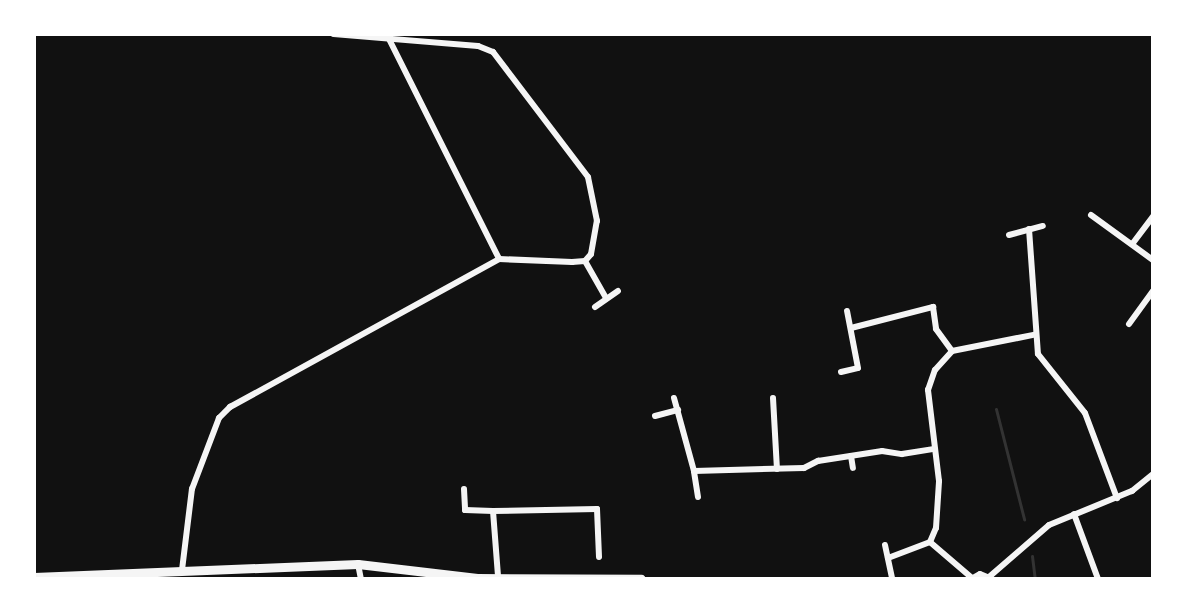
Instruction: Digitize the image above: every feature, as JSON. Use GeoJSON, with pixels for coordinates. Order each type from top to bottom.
{"type":"FeatureCollection","features":[{"type":"Feature","properties":{"kind":"main road"},"geometry":{"type":"LineString","coordinates":[[34,577],[358,564],[423,574],[641,579]]}},
{"type":"Feature","properties":{"kind":"street"},"geometry":{"type":"LineString","coordinates":[[333,34],[341,37],[423,38],[493,52],[588,177],[597,221],[585,261],[606,298]]}},
{"type":"Feature","properties":{"kind":"street"},"geometry":{"type":"LineString","coordinates":[[389,39],[499,259]]}},
{"type":"Feature","properties":{"kind":"street"},"geometry":{"type":"LineString","coordinates":[[1091,215],[1153,260]]}},
{"type":"Feature","properties":{"kind":"street"},"geometry":{"type":"LineString","coordinates":[[1133,243],[1153,216]]}},
{"type":"Feature","properties":{"kind":"street"},"geometry":{"type":"LineString","coordinates":[[1009,235],[1043,226]]}},
{"type":"Feature","properties":{"kind":"street"},"geometry":{"type":"LineString","coordinates":[[1029,229],[1033,335],[1046,370],[1094,428],[1117,498]]}},
{"type":"Feature","properties":{"kind":"street"},"geometry":{"type":"LineString","coordinates":[[182,570],[192,489],[219,418],[499,259],[585,261]]}},
{"type":"Feature","properties":{"kind":"street"},"geometry":{"type":"LineString","coordinates":[[595,307],[618,291]]}},
{"type":"Feature","properties":{"kind":"street"},"geometry":{"type":"LineString","coordinates":[[1129,324],[1153,291]]}},
{"type":"Feature","properties":{"kind":"street"},"geometry":{"type":"LineString","coordinates":[[851,328],[933,307],[936,329],[952,351]]}},
{"type":"Feature","properties":{"kind":"street"},"geometry":{"type":"LineString","coordinates":[[841,372],[858,368],[847,311]]}},
{"type":"Feature","properties":{"kind":"street"},"geometry":{"type":"LineString","coordinates":[[1033,335],[952,351],[935,370],[928,390],[939,493],[930,542],[942,558],[971,578],[991,578],[1032,536],[1074,514],[1117,498],[1153,474]]}},
{"type":"Feature","properties":{"kind":"street"},"geometry":{"type":"LineString","coordinates":[[674,398],[698,497]]}},
{"type":"Feature","properties":{"kind":"street"},"geometry":{"type":"LineString","coordinates":[[773,398],[777,469]]}},
{"type":"Feature","properties":{"kind":"street"},"geometry":{"type":"LineString","coordinates":[[655,416],[678,410]]}},
{"type":"Feature","properties":{"kind":"street"},"geometry":{"type":"LineString","coordinates":[[694,471],[804,468],[851,456],[933,449]]}},
{"type":"Feature","properties":{"kind":"street"},"geometry":{"type":"LineString","coordinates":[[851,456],[853,468]]}},
{"type":"Feature","properties":{"kind":"street"},"geometry":{"type":"LineString","coordinates":[[464,489],[465,510],[597,509],[599,557]]}},
{"type":"Feature","properties":{"kind":"street"},"geometry":{"type":"LineString","coordinates":[[493,511],[498,576]]}},
{"type":"Feature","properties":{"kind":"street"},"geometry":{"type":"LineString","coordinates":[[1074,514],[1098,579]]}},
{"type":"Feature","properties":{"kind":"street"},"geometry":{"type":"LineString","coordinates":[[888,558],[930,542]]}},
{"type":"Feature","properties":{"kind":"street"},"geometry":{"type":"LineString","coordinates":[[885,545],[892,579]]}},
{"type":"Feature","properties":{"kind":"street"},"geometry":{"type":"LineString","coordinates":[[358,564],[361,579]]}},
{"type":"Feature","properties":{"kind":"waterway"},"geometry":{"type":"LineString","coordinates":[[996,409],[1024,519]]}},
{"type":"Feature","properties":{"kind":"waterway"},"geometry":{"type":"LineString","coordinates":[[1032,556],[1035,579]]}}]}
